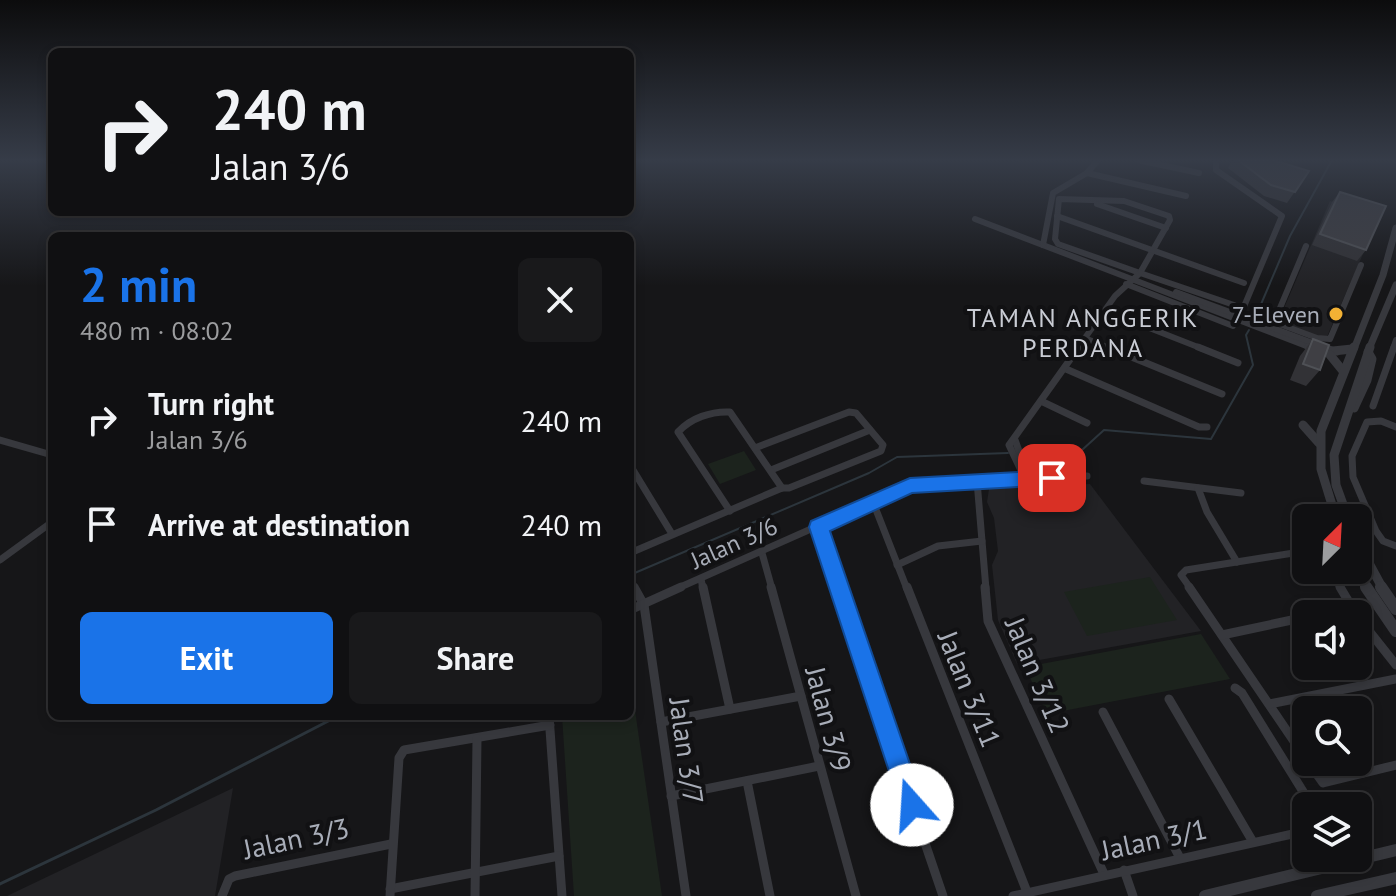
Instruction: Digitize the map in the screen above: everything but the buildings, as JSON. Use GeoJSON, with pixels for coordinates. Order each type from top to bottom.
{"type":"FeatureCollection","features":[{"type":"Feature","properties":{"kind":"street"},"geometry":{"type":"LineString","coordinates":[[1043,245],[1051,202]]}},
{"type":"Feature","properties":{"kind":"street"},"geometry":{"type":"LineString","coordinates":[[1060,202],[1055,239],[1058,244],[1234,305]]}},
{"type":"Feature","properties":{"kind":"street"},"geometry":{"type":"LineString","coordinates":[[1091,202],[1097,202]]}},
{"type":"Feature","properties":{"kind":"street"},"geometry":{"type":"LineString","coordinates":[[1091,202],[1166,228]]}},
{"type":"Feature","properties":{"kind":"street"},"geometry":{"type":"LineString","coordinates":[[1025,479],[1014,444],[1106,311],[1140,273],[1166,228],[1169,216],[1126,202]]}},
{"type":"Feature","properties":{"kind":"street"},"geometry":{"type":"LineString","coordinates":[[1240,316],[1282,220],[1278,211],[1264,202]]}},
{"type":"Feature","properties":{"kind":"street"},"geometry":{"type":"LineString","coordinates":[[1057,216],[1244,283]]}},
{"type":"Feature","properties":{"kind":"street"},"geometry":{"type":"LineString","coordinates":[[975,219],[1233,326]]}},
{"type":"Feature","properties":{"kind":"street"},"geometry":{"type":"LineString","coordinates":[[1343,504],[1336,485],[1334,455],[1347,410],[1355,360],[1393,248],[1396,228]]}},
{"type":"Feature","properties":{"kind":"street"},"geometry":{"type":"LineString","coordinates":[[1272,327],[1306,246]]}},
{"type":"Feature","properties":{"kind":"street"},"geometry":{"type":"LineString","coordinates":[[1129,282],[1272,327],[1330,339],[1361,265]]}},
{"type":"Feature","properties":{"kind":"street"},"geometry":{"type":"LineString","coordinates":[[1383,275],[1395,288]]}},
{"type":"Feature","properties":{"kind":"street"},"geometry":{"type":"LineString","coordinates":[[1129,282],[1142,280],[1272,327],[1331,353],[1355,360],[1372,359],[1367,380],[1354,408],[1347,410]]}},
{"type":"Feature","properties":{"kind":"street"},"geometry":{"type":"LineString","coordinates":[[1379,285],[1395,288]]}},
{"type":"Feature","properties":{"kind":"street"},"geometry":{"type":"LineString","coordinates":[[1332,504],[1321,469],[1319,443],[1323,423],[1395,288]]}},
{"type":"Feature","properties":{"kind":"street"},"geometry":{"type":"LineString","coordinates":[[1106,311],[1238,363]]}},
{"type":"Feature","properties":{"kind":"street"},"geometry":{"type":"LineString","coordinates":[[1087,339],[1222,394]]}},
{"type":"Feature","properties":{"kind":"street"},"geometry":{"type":"LineString","coordinates":[[1373,406],[1396,340]]}},
{"type":"Feature","properties":{"kind":"street"},"geometry":{"type":"LineString","coordinates":[[1331,353],[1355,360]]}},
{"type":"Feature","properties":{"kind":"street"},"geometry":{"type":"LineString","coordinates":[[1066,369],[1199,427],[1207,427]]}},
{"type":"Feature","properties":{"kind":"street"},"geometry":{"type":"LineString","coordinates":[[1043,402],[1087,423]]}},
{"type":"Feature","properties":{"kind":"street"},"geometry":{"type":"LineString","coordinates":[[730,511],[678,432],[682,425],[724,410],[730,412],[782,488]]}},
{"type":"Feature","properties":{"kind":"street"},"geometry":{"type":"LineString","coordinates":[[634,551],[782,488],[789,488],[881,451],[883,445],[856,413],[849,412],[755,448]]}},
{"type":"Feature","properties":{"kind":"street"},"geometry":{"type":"LineString","coordinates":[[1396,427],[1373,420],[1367,422],[1352,456],[1353,477],[1383,541],[1396,546]]}},
{"type":"Feature","properties":{"kind":"street"},"geometry":{"type":"LineString","coordinates":[[1319,443],[1303,425],[1323,423]]}},
{"type":"Feature","properties":{"kind":"street"},"geometry":{"type":"LineString","coordinates":[[771,470],[870,430]]}},
{"type":"Feature","properties":{"kind":"street"},"geometry":{"type":"LineString","coordinates":[[0,440],[48,454]]}},
{"type":"Feature","properties":{"kind":"street"},"geometry":{"type":"LineString","coordinates":[[634,472],[672,534]]}},
{"type":"Feature","properties":{"kind":"street","name":"Jalan 3/6"},"geometry":{"type":"LineString","coordinates":[[637,605],[762,553],[910,485],[1087,476]]}},
{"type":"Feature","properties":{"kind":"street","name":"Jalan 3/12"},"geometry":{"type":"LineString","coordinates":[[977,481],[988,621],[1104,874]]}},
{"type":"Feature","properties":{"kind":"street"},"geometry":{"type":"LineString","coordinates":[[1144,481],[1241,493]]}},
{"type":"Feature","properties":{"kind":"street"},"geometry":{"type":"LineString","coordinates":[[1198,488],[1207,512],[1237,562]]}},
{"type":"Feature","properties":{"kind":"street","name":"Jalan 3/11"},"geometry":{"type":"LineString","coordinates":[[873,502],[1027,892]]}},
{"type":"Feature","properties":{"kind":"street"},"geometry":{"type":"LineString","coordinates":[[0,560],[48,525]]}},
{"type":"Feature","properties":{"kind":"street"},"geometry":{"type":"LineString","coordinates":[[818,527],[943,896]]}},
{"type":"Feature","properties":{"kind":"street"},"geometry":{"type":"LineString","coordinates":[[897,565],[915,554],[956,539],[982,541]]}},
{"type":"Feature","properties":{"kind":"street","name":"Jalan 3/9"},"geometry":{"type":"LineString","coordinates":[[762,553],[856,896]]}},
{"type":"Feature","properties":{"kind":"street"},"geometry":{"type":"LineString","coordinates":[[1292,553],[1186,570],[1181,575],[1292,738]]}},
{"type":"Feature","properties":{"kind":"street"},"geometry":{"type":"LineString","coordinates":[[1372,573],[1395,605]]}},
{"type":"Feature","properties":{"kind":"street"},"geometry":{"type":"LineString","coordinates":[[701,579],[730,709]]}},
{"type":"Feature","properties":{"kind":"street"},"geometry":{"type":"LineString","coordinates":[[1364,584],[1396,631]]}},
{"type":"Feature","properties":{"kind":"street"},"geometry":{"type":"LineString","coordinates":[[1375,604],[1395,605]]}},
{"type":"Feature","properties":{"kind":"street","name":"Jalan 3/7"},"geometry":{"type":"LineString","coordinates":[[637,605],[661,722],[686,896]]}},
{"type":"Feature","properties":{"kind":"street"},"geometry":{"type":"LineString","coordinates":[[1222,635],[1292,620]]}},
{"type":"Feature","properties":{"kind":"street"},"geometry":{"type":"LineString","coordinates":[[1372,635],[1396,665]]}},
{"type":"Feature","properties":{"kind":"street"},"geometry":{"type":"LineString","coordinates":[[1269,704],[1396,679]]}},
{"type":"Feature","properties":{"kind":"street"},"geometry":{"type":"LineString","coordinates":[[1235,688],[1242,693],[1303,792]]}},
{"type":"Feature","properties":{"kind":"street"},"geometry":{"type":"LineString","coordinates":[[661,722],[801,696]]}},
{"type":"Feature","properties":{"kind":"street"},"geometry":{"type":"LineString","coordinates":[[1169,699],[1253,842]]}},
{"type":"Feature","properties":{"kind":"street"},"geometry":{"type":"LineString","coordinates":[[1103,712],[1180,858]]}},
{"type":"Feature","properties":{"kind":"street"},"geometry":{"type":"LineString","coordinates":[[559,856],[390,892],[399,758],[404,750],[477,739],[550,720],[562,896]]}},
{"type":"Feature","properties":{"kind":"street"},"geometry":{"type":"LineString","coordinates":[[475,896],[477,739]]}},
{"type":"Feature","properties":{"kind":"street"},"geometry":{"type":"LineString","coordinates":[[1372,771],[1396,765]]}},
{"type":"Feature","properties":{"kind":"street"},"geometry":{"type":"LineString","coordinates":[[671,796],[819,766]]}},
{"type":"Feature","properties":{"kind":"street"},"geometry":{"type":"LineString","coordinates":[[1318,776],[1323,783],[1351,776]]}},
{"type":"Feature","properties":{"kind":"street"},"geometry":{"type":"LineString","coordinates":[[747,781],[770,896]]}},
{"type":"Feature","properties":{"kind":"street","name":"Jalan 3/1"},"geometry":{"type":"LineString","coordinates":[[1013,896],[1292,834]]}},
{"type":"Feature","properties":{"kind":"street","name":"Jalan 3/3"},"geometry":{"type":"LineString","coordinates":[[222,896],[229,879],[235,876],[391,844]]}},
{"type":"Feature","properties":{"kind":"street"},"geometry":{"type":"LineString","coordinates":[[1372,855],[1396,850]]}},
{"type":"Feature","properties":{"kind":"street"},"geometry":{"type":"LineString","coordinates":[[1124,870],[1133,896]]}},
{"type":"Feature","properties":{"kind":"street"},"geometry":{"type":"LineString","coordinates":[[1205,896],[1301,872]]}},
{"type":"Feature","properties":{"kind":"street"},"geometry":{"type":"LineString","coordinates":[[1317,896],[1396,878]]}},
{"type":"Feature","properties":{"kind":"shaded area"},"geometry":{"type":"Polygon","coordinates":[[[1330,202],[1379,217],[1326,339],[1278,322],[1330,202]]]}},
{"type":"Feature","properties":{"kind":"shaded area"},"geometry":{"type":"Polygon","coordinates":[[[744,451],[756,470],[720,484],[708,464],[744,451]]]}},
{"type":"Feature","properties":{"kind":"shaded area"},"geometry":{"type":"Polygon","coordinates":[[[1090,484],[1201,631],[1017,664],[998,620],[992,565],[998,551],[994,518],[987,502],[989,489],[1090,484]]]}},
{"type":"Feature","properties":{"kind":"shaded area"},"geometry":{"type":"Polygon","coordinates":[[[1150,577],[1177,620],[1087,636],[1064,592],[1150,577]]]}},
{"type":"Feature","properties":{"kind":"shaded area"},"geometry":{"type":"Polygon","coordinates":[[[1201,634],[1230,679],[1047,714],[1025,667],[1201,634]]]}},
{"type":"Feature","properties":{"kind":"shaded area"},"geometry":{"type":"Polygon","coordinates":[[[634,704],[662,896],[574,896],[562,720],[634,720],[634,704]]]}},
{"type":"Feature","properties":{"kind":"shaded area"},"geometry":{"type":"Polygon","coordinates":[[[233,788],[215,896],[7,896],[233,788]]]}},
{"type":"Feature","properties":{"kind":"waterway"},"geometry":{"type":"LineString","coordinates":[[1256,316],[1290,236],[1309,202]]}},
{"type":"Feature","properties":{"kind":"waterway"},"geometry":{"type":"LineString","coordinates":[[1022,452],[1082,450],[1104,430],[1211,439],[1253,365],[1246,335],[1249,330]]}},
{"type":"Feature","properties":{"kind":"waterway"},"geometry":{"type":"LineString","coordinates":[[634,573],[869,473],[897,457],[1008,453]]}},
{"type":"Feature","properties":{"kind":"waterway"},"geometry":{"type":"LineString","coordinates":[[0,884],[156,810],[330,720]]}},
{"type":"Feature","properties":{"kind":"place","name":"7-Eleven"},"geometry":{"type":"Point","coordinates":[1336,314]}},
{"type":"Feature","properties":{"kind":"district","name":"TAMAN ANGGERIK PERDANA"},"geometry":{"type":"Point","coordinates":[1083,332]}},
{"type":"Feature","properties":{"kind":"route"},"geometry":{"type":"LineString","coordinates":[[912,805],[818,527],[910,485],[1052,478]]}}]}
